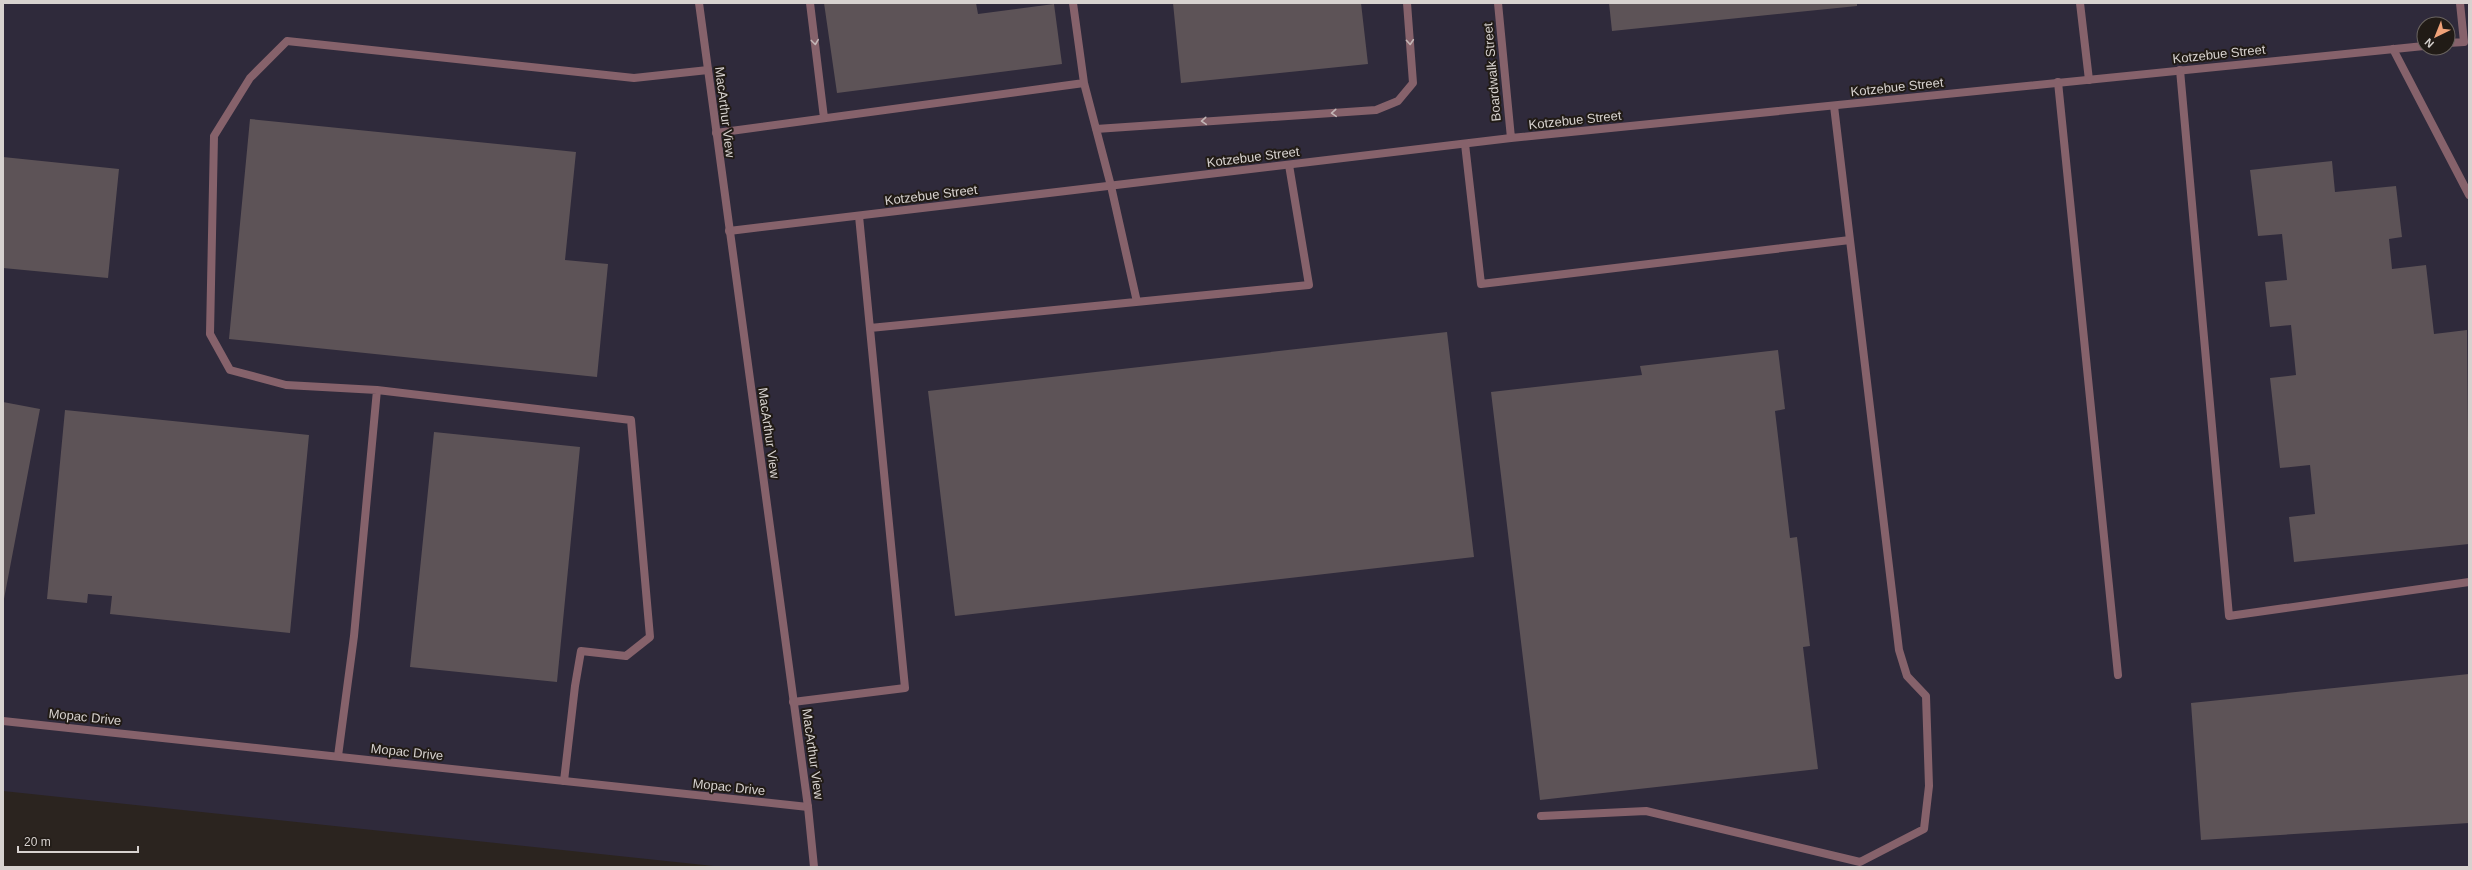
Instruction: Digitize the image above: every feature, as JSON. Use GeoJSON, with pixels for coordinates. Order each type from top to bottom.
{"type":"FeatureCollection","features":[{"type":"Feature","properties":{"kind":"street","name":"MacArthur View"},"geometry":{"type":"LineString","coordinates":[[699,3],[808,807],[814,867]]}},
{"type":"Feature","properties":{"kind":"street"},"geometry":{"type":"LineString","coordinates":[[810,3],[824,118]]}},
{"type":"Feature","properties":{"kind":"street"},"geometry":{"type":"LineString","coordinates":[[1073,3],[1084,83],[1111,186],[1137,302]]}},
{"type":"Feature","properties":{"kind":"street"},"geometry":{"type":"LineString","coordinates":[[1096,129],[1376,110],[1398,101],[1413,83],[1407,3]]}},
{"type":"Feature","properties":{"kind":"street","name":"Boardwalk Street"},"geometry":{"type":"LineString","coordinates":[[1498,3],[1511,138]]}},
{"type":"Feature","properties":{"kind":"street"},"geometry":{"type":"LineString","coordinates":[[2080,3],[2089,80]]}},
{"type":"Feature","properties":{"kind":"street"},"geometry":{"type":"LineString","coordinates":[[2456,44],[2466,45],[2460,3]]}},
{"type":"Feature","properties":{"kind":"street"},"geometry":{"type":"LineString","coordinates":[[564,781],[575,686],[581,651],[626,656],[650,637],[631,420],[377,390],[286,385],[230,370],[210,334],[214,136],[250,78],[286,41],[634,78],[708,70]]}},
{"type":"Feature","properties":{"kind":"street","name":"Kotzebue Street"},"geometry":{"type":"LineString","coordinates":[[729,232],[1511,138],[2416,47]]}},
{"type":"Feature","properties":{"kind":"street"},"geometry":{"type":"LineString","coordinates":[[2393,49],[2469,195]]}},
{"type":"Feature","properties":{"kind":"street"},"geometry":{"type":"LineString","coordinates":[[2180,70],[2229,616],[2469,582]]}},
{"type":"Feature","properties":{"kind":"street"},"geometry":{"type":"LineString","coordinates":[[2058,82],[2118,675]]}},
{"type":"Feature","properties":{"kind":"street"},"geometry":{"type":"LineString","coordinates":[[716,133],[1084,83]]}},
{"type":"Feature","properties":{"kind":"street"},"geometry":{"type":"LineString","coordinates":[[1541,816],[1646,811],[1860,862],[1924,829],[1929,786],[1926,696],[1907,676],[1899,650],[1834,106]]}},
{"type":"Feature","properties":{"kind":"street"},"geometry":{"type":"LineString","coordinates":[[1465,144],[1480,284],[1850,240]]}},
{"type":"Feature","properties":{"kind":"street"},"geometry":{"type":"LineString","coordinates":[[870,328],[1309,285],[1289,165]]}},
{"type":"Feature","properties":{"kind":"street"},"geometry":{"type":"LineString","coordinates":[[793,702],[905,688],[859,216]]}},
{"type":"Feature","properties":{"kind":"street"},"geometry":{"type":"LineString","coordinates":[[338,756],[354,636],[377,390]]}},
{"type":"Feature","properties":{"kind":"street","name":"Mopac Drive"},"geometry":{"type":"LineString","coordinates":[[3,720],[808,807]]}},
{"type":"Feature","properties":{"kind":"shaded area"},"geometry":{"type":"Polygon","coordinates":[[[3,3],[2469,3],[2469,867],[723,867],[3,791],[3,3]]]}},
{"type":"Feature","properties":{"kind":"building"},"geometry":{"type":"Polygon","coordinates":[[[824,3],[976,3],[978,14],[1054,4],[1062,64],[837,93],[824,3]]]}},
{"type":"Feature","properties":{"kind":"building"},"geometry":{"type":"Polygon","coordinates":[[[1173,3],[1361,3],[1368,64],[1181,83],[1173,3]]]}},
{"type":"Feature","properties":{"kind":"building"},"geometry":{"type":"Polygon","coordinates":[[[1609,3],[1857,3],[1857,6],[1612,31],[1609,3]]]}},
{"type":"Feature","properties":{"kind":"building"},"geometry":{"type":"Polygon","coordinates":[[[250,119],[576,152],[565,260],[608,264],[597,377],[229,339],[250,119]]]}},
{"type":"Feature","properties":{"kind":"building"},"geometry":{"type":"Polygon","coordinates":[[[3,157],[119,169],[108,278],[3,268],[3,157]]]}},
{"type":"Feature","properties":{"kind":"building"},"geometry":{"type":"Polygon","coordinates":[[[2332,161],[2335,192],[2396,186],[2402,237],[2389,239],[2392,269],[2426,265],[2434,334],[2467,330],[2469,544],[2294,562],[2289,517],[2315,514],[2310,465],[2280,468],[2270,378],[2296,375],[2291,325],[2270,327],[2265,282],[2287,280],[2282,234],[2258,236],[2250,170],[2332,161]]]}},
{"type":"Feature","properties":{"kind":"building"},"geometry":{"type":"Polygon","coordinates":[[[1447,332],[1474,557],[955,616],[928,391],[1447,332]]]}},
{"type":"Feature","properties":{"kind":"building"},"geometry":{"type":"Polygon","coordinates":[[[1778,350],[1785,409],[1775,411],[1790,538],[1797,537],[1810,646],[1803,647],[1818,769],[1540,800],[1491,392],[1642,375],[1640,366],[1778,350]]]}},
{"type":"Feature","properties":{"kind":"building"},"geometry":{"type":"Polygon","coordinates":[[[3,402],[40,409],[4,599],[3,599],[3,402]]]}},
{"type":"Feature","properties":{"kind":"building"},"geometry":{"type":"Polygon","coordinates":[[[65,410],[309,435],[290,633],[110,614],[112,596],[88,594],[87,603],[47,599],[65,410]]]}},
{"type":"Feature","properties":{"kind":"building"},"geometry":{"type":"Polygon","coordinates":[[[434,432],[580,447],[557,682],[410,667],[434,432]]]}},
{"type":"Feature","properties":{"kind":"building"},"geometry":{"type":"Polygon","coordinates":[[[2469,674],[2469,823],[2201,840],[2191,703],[2469,674]]]}}]}
